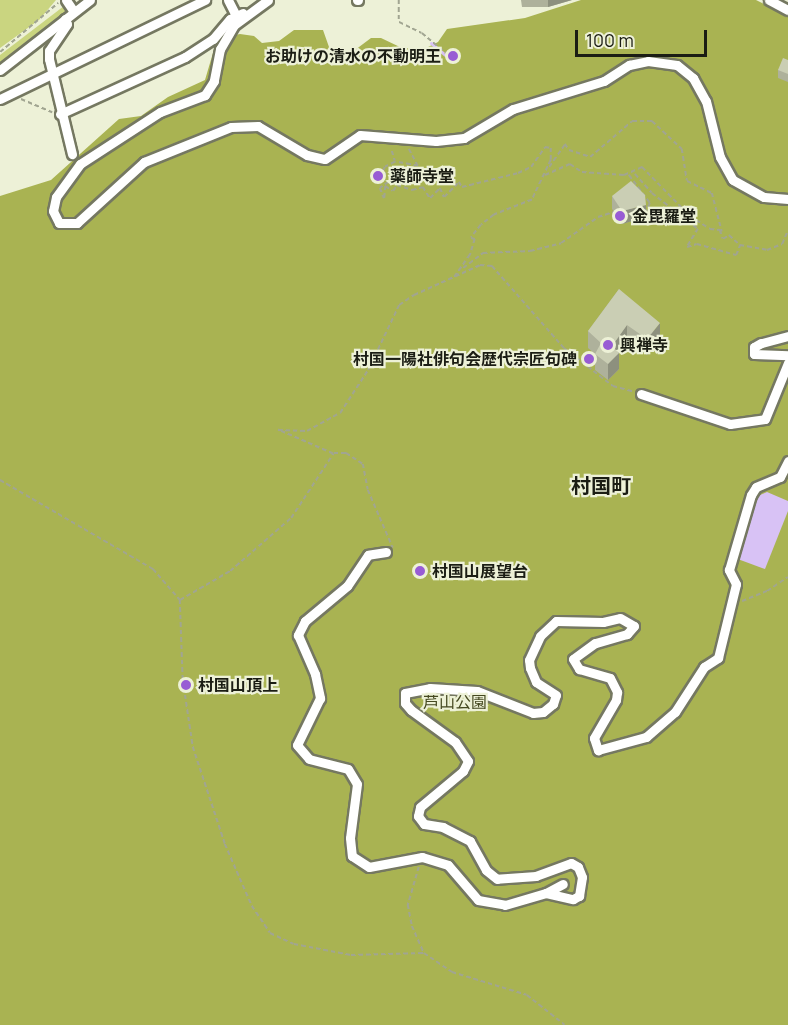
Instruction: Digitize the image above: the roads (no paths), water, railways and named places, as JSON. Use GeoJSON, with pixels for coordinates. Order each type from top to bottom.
{"type":"FeatureCollection","features":[{"type":"Feature","properties":{"kind":"street"},"geometry":{"type":"LineString","coordinates":[[66,0],[74,12]]}},
{"type":"Feature","properties":{"kind":"street"},"geometry":{"type":"LineString","coordinates":[[0,70],[90,0]]}},
{"type":"Feature","properties":{"kind":"street"},"geometry":{"type":"LineString","coordinates":[[0,99],[10,91],[205,0]]}},
{"type":"Feature","properties":{"kind":"street"},"geometry":{"type":"LineString","coordinates":[[228,0],[236,16]]}},
{"type":"Feature","properties":{"kind":"street"},"geometry":{"type":"LineString","coordinates":[[268,0],[230,32],[205,95],[160,112],[80,164],[56,197],[53,211],[59,223],[77,222],[144,162],[231,126],[258,126],[308,155],[325,159],[360,135],[436,141],[464,138],[513,109],[604,81],[629,65],[648,61],[677,65],[693,78],[706,101],[720,157],[733,180],[764,197],[788,199]]}},
{"type":"Feature","properties":{"kind":"street"},"geometry":{"type":"LineString","coordinates":[[769,0],[788,10]]}},
{"type":"Feature","properties":{"kind":"street"},"geometry":{"type":"LineString","coordinates":[[60,114],[185,57],[213,39],[236,16],[251,13]]}},
{"type":"Feature","properties":{"kind":"street"},"geometry":{"type":"LineString","coordinates":[[65,19],[65,30],[49,51],[60,114],[72,154]]}},
{"type":"Feature","properties":{"kind":"street"},"geometry":{"type":"LineString","coordinates":[[788,336],[761,342],[754,347],[754,354],[788,355]]}},
{"type":"Feature","properties":{"kind":"street"},"geometry":{"type":"LineString","coordinates":[[641,394],[730,424],[765,419],[788,363]]}},
{"type":"Feature","properties":{"kind":"street"},"geometry":{"type":"LineString","coordinates":[[546,893],[573,899],[579,897],[582,877],[579,867],[571,863],[536,876],[512,881],[497,879],[486,870],[470,841],[443,827],[424,824],[418,816],[426,799],[463,771],[468,761],[455,742],[411,710],[405,703],[405,693],[430,688],[477,692],[533,713],[543,712],[554,704],[556,695],[536,682],[530,668],[529,660],[540,636],[556,621],[629,620],[634,626],[627,634],[595,643],[573,659],[579,669],[610,678],[617,692],[614,705],[594,738],[598,750],[646,736],[675,712],[704,667],[718,658],[733,604],[736,584],[729,570],[751,495],[756,487],[780,477],[788,462]]}},
{"type":"Feature","properties":{"kind":"street"},"geometry":{"type":"LineString","coordinates":[[386,552],[368,555],[347,586],[305,621],[298,635],[313,668],[320,698],[297,745],[309,759],[348,769],[357,784],[350,838],[352,856],[359,864],[369,867],[422,857],[448,865],[478,900],[506,905],[546,893],[563,884]]}},
{"type":"Feature","properties":{"kind":"waterway"},"geometry":{"type":"LineString","coordinates":[[431,43],[449,58]]}},
{"type":"Feature","properties":{"kind":"place","name":"お助けの清水の不動明王"},"geometry":{"type":"Point","coordinates":[453,56]}},
{"type":"Feature","properties":{"kind":"place","name":"薬師寺堂"},"geometry":{"type":"Point","coordinates":[378,176]}},
{"type":"Feature","properties":{"kind":"place","name":"金毘羅堂"},"geometry":{"type":"Point","coordinates":[620,216]}},
{"type":"Feature","properties":{"kind":"place","name":"興禅寺"},"geometry":{"type":"Point","coordinates":[608,345]}},
{"type":"Feature","properties":{"kind":"place","name":"村国一陽社俳句会歴代宗匠句碑"},"geometry":{"type":"Point","coordinates":[589,359]}},
{"type":"Feature","properties":{"kind":"place","name":"村国山展望台"},"geometry":{"type":"Point","coordinates":[420,571]}},
{"type":"Feature","properties":{"kind":"place","name":"村国山頂上"},"geometry":{"type":"Point","coordinates":[186,685]}},
{"type":"Feature","properties":{"kind":"district","name":"村国町"},"geometry":{"type":"Point","coordinates":[601,485]}},
{"type":"Feature","properties":{"kind":"park label","name":"芦山公園"},"geometry":{"type":"Point","coordinates":[455,702]}}]}
